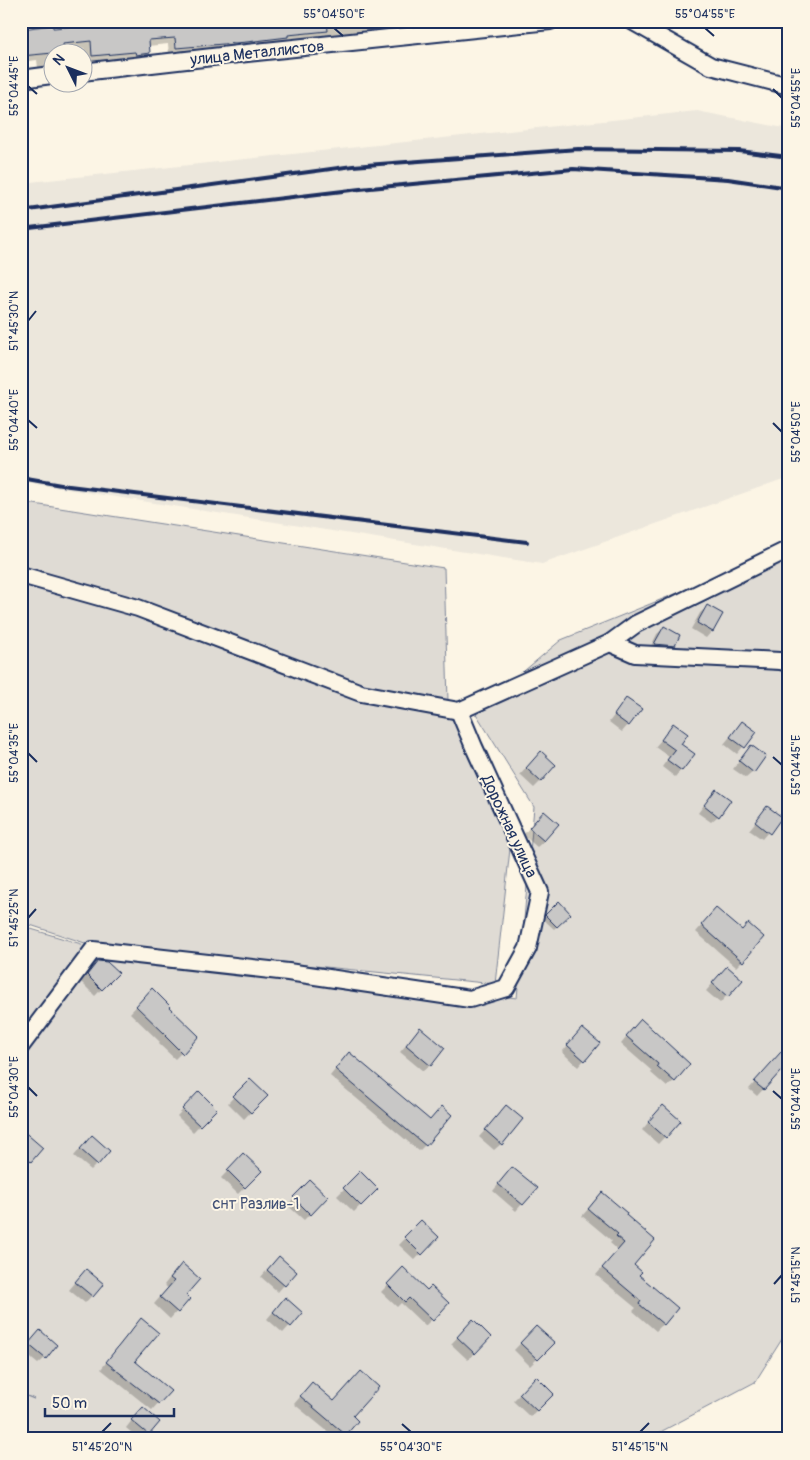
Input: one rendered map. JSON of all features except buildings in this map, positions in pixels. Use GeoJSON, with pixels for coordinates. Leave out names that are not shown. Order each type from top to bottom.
{"type":"FeatureCollection","features":[{"type":"Feature","properties":{"kind":"street","name":"улица Металлистов"},"geometry":{"type":"LineString","coordinates":[[92,71],[461,26],[550,21]]}},
{"type":"Feature","properties":{"kind":"street"},"geometry":{"type":"LineString","coordinates":[[632,21],[711,66],[789,86]]}},
{"type":"Feature","properties":{"kind":"street"},"geometry":{"type":"LineString","coordinates":[[21,79],[42,76]]}},
{"type":"Feature","properties":{"kind":"street"},"geometry":{"type":"LineString","coordinates":[[21,575],[138,608],[360,693],[459,711],[610,643],[636,624],[789,549]]}},
{"type":"Feature","properties":{"kind":"street"},"geometry":{"type":"LineString","coordinates":[[610,643],[635,654],[789,663]]}},
{"type":"Feature","properties":{"kind":"street","name":"Дорожная улица"},"geometry":{"type":"LineString","coordinates":[[21,1046],[92,950],[288,972],[470,1000],[506,988],[528,948],[540,892],[459,711]]}},
{"type":"Feature","properties":{"kind":"shaded area"},"geometry":{"type":"Polygon","coordinates":[[[697,111],[789,129],[789,477],[542,564],[21,482],[21,183],[697,111]]]}},
{"type":"Feature","properties":{"kind":"green space"},"geometry":{"type":"Polygon","coordinates":[[[21,502],[444,568],[448,701],[510,849],[495,984],[85,943],[21,922],[21,502]]]}},
{"type":"Feature","properties":{"kind":"green space","name":"снт Разлив-1"},"geometry":{"type":"Polygon","coordinates":[[[789,548],[789,1328],[755,1382],[647,1439],[21,1439],[21,1394],[34,1399],[21,1393],[21,926],[88,946],[517,998],[534,807],[475,712],[561,640],[789,548]]]}},
{"type":"Feature","properties":{"kind":"railway"},"geometry":{"type":"LineString","coordinates":[[21,211],[353,166],[578,149],[739,151],[789,157]]}},
{"type":"Feature","properties":{"kind":"railway"},"geometry":{"type":"LineString","coordinates":[[21,229],[360,189],[573,169],[728,179],[789,188]]}},
{"type":"Feature","properties":{"kind":"railway"},"geometry":{"type":"LineString","coordinates":[[21,478],[61,485],[527,542]]}}]}
